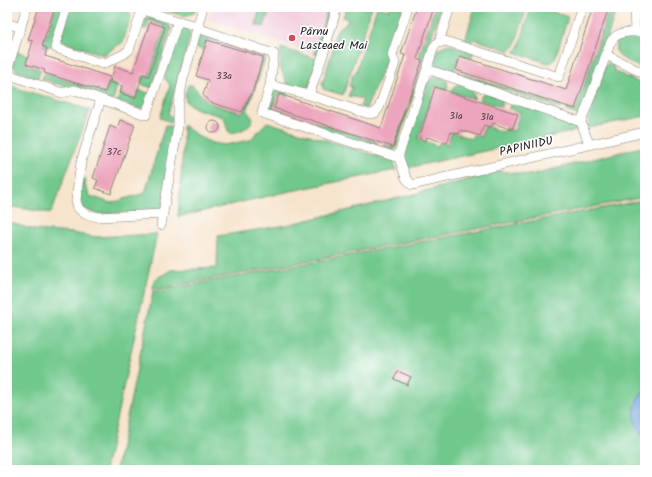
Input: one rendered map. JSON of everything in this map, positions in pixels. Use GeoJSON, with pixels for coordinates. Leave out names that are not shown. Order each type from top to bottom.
{"type":"FeatureCollection","features":[{"type":"Feature","properties":{"kind":"street"},"geometry":{"type":"LineString","coordinates":[[7,71],[27,7]]}},
{"type":"Feature","properties":{"kind":"street"},"geometry":{"type":"LineString","coordinates":[[67,7],[56,41],[56,48],[103,64],[129,50],[138,8],[198,26],[203,30],[274,54],[270,85],[262,113],[399,158],[433,49],[439,42],[450,7]]}},
{"type":"Feature","properties":{"kind":"street"},"geometry":{"type":"LineString","coordinates":[[161,225],[178,126],[178,106],[183,79],[203,7]]}},
{"type":"Feature","properties":{"kind":"street"},"geometry":{"type":"LineString","coordinates":[[309,95],[324,52],[337,7]]}},
{"type":"Feature","properties":{"kind":"street"},"geometry":{"type":"LineString","coordinates":[[270,85],[309,95],[368,114],[375,113],[379,108],[395,63],[392,55],[408,7]]}},
{"type":"Feature","properties":{"kind":"street"},"geometry":{"type":"LineString","coordinates":[[439,42],[445,41],[458,44],[560,77],[582,7]]}},
{"type":"Feature","properties":{"kind":"street"},"geometry":{"type":"LineString","coordinates":[[634,7],[635,32]]}},
{"type":"Feature","properties":{"kind":"street"},"geometry":{"type":"LineString","coordinates":[[7,74],[62,93],[75,90],[146,115],[178,21]]}},
{"type":"Feature","properties":{"kind":"street"},"geometry":{"type":"LineString","coordinates":[[7,23],[21,28]]}},
{"type":"Feature","properties":{"kind":"street"},"geometry":{"type":"LineString","coordinates":[[589,144],[581,122],[612,40],[619,34],[645,32]]}},
{"type":"Feature","properties":{"kind":"street"},"geometry":{"type":"LineString","coordinates":[[606,56],[645,74]]}},
{"type":"Feature","properties":{"kind":"street"},"geometry":{"type":"LineString","coordinates":[[427,69],[581,122]]}},
{"type":"Feature","properties":{"kind":"street"},"geometry":{"type":"LineString","coordinates":[[101,99],[81,162],[76,200],[78,208],[85,214],[98,217],[163,214]]}},
{"type":"Feature","properties":{"kind":"street","name":"PAPINIIDU"},"geometry":{"type":"LineString","coordinates":[[399,158],[406,178],[412,185],[645,132]]}},
{"type":"Feature","properties":{"kind":"shaded area","name":"Pärnu Lasteaed Mai"},"geometry":{"type":"Polygon","coordinates":[[[212,7],[327,7],[313,53],[208,19],[212,7]]]}},
{"type":"Feature","properties":{"kind":"green space"},"geometry":{"type":"Polygon","coordinates":[[[56,7],[64,7],[52,45],[48,47],[43,46],[56,7]]]}},
{"type":"Feature","properties":{"kind":"green space"},"geometry":{"type":"Polygon","coordinates":[[[70,7],[121,7],[128,9],[131,17],[123,42],[103,55],[64,42],[61,40],[70,7]]]}},
{"type":"Feature","properties":{"kind":"green space"},"geometry":{"type":"Polygon","coordinates":[[[151,7],[196,7],[194,13],[184,16],[151,7]]]}},
{"type":"Feature","properties":{"kind":"green space"},"geometry":{"type":"Polygon","coordinates":[[[260,7],[270,9],[264,27],[256,25],[260,7]]]}},
{"type":"Feature","properties":{"kind":"green space"},"geometry":{"type":"Polygon","coordinates":[[[328,7],[334,7],[319,55],[314,54],[328,7]]]}},
{"type":"Feature","properties":{"kind":"green space"},"geometry":{"type":"Polygon","coordinates":[[[347,7],[372,7],[343,95],[323,89],[322,84],[334,46],[332,45],[337,30],[349,21],[343,17],[347,7]]]}},
{"type":"Feature","properties":{"kind":"green space"},"geometry":{"type":"Polygon","coordinates":[[[377,7],[389,10],[390,7],[404,7],[388,61],[385,63],[366,109],[360,107],[363,99],[348,96],[352,87],[349,86],[353,74],[355,74],[377,7]]]}},
{"type":"Feature","properties":{"kind":"green space"},"geometry":{"type":"Polygon","coordinates":[[[435,7],[441,7],[424,60],[419,58],[435,7]]]}},
{"type":"Feature","properties":{"kind":"green space"},"geometry":{"type":"Polygon","coordinates":[[[475,7],[527,7],[515,46],[510,51],[474,39],[468,45],[464,44],[475,7]]]}},
{"type":"Feature","properties":{"kind":"green space"},"geometry":{"type":"Polygon","coordinates":[[[531,7],[539,7],[568,17],[555,59],[552,62],[548,63],[514,52],[519,47],[531,7]]]}},
{"type":"Feature","properties":{"kind":"green space"},"geometry":{"type":"Polygon","coordinates":[[[610,7],[617,7],[583,113],[578,115],[566,111],[567,108],[576,110],[610,7]]]}},
{"type":"Feature","properties":{"kind":"green space"},"geometry":{"type":"Polygon","coordinates":[[[149,17],[168,23],[171,29],[152,88],[141,84],[143,76],[149,77],[165,26],[149,20],[146,29],[141,28],[144,19],[149,17]]]}},
{"type":"Feature","properties":{"kind":"green space"},"geometry":{"type":"Polygon","coordinates":[[[184,27],[189,30],[190,36],[168,114],[174,118],[174,123],[160,118],[170,85],[164,77],[178,31],[184,27]]]}},
{"type":"Feature","properties":{"kind":"green space"},"geometry":{"type":"Polygon","coordinates":[[[203,34],[263,54],[262,56],[207,39],[203,50],[196,47],[199,36],[203,34]]]}},
{"type":"Feature","properties":{"kind":"green space"},"geometry":{"type":"Polygon","coordinates":[[[626,36],[641,38],[641,61],[645,61],[645,68],[641,68],[625,60],[617,53],[616,43],[620,37],[626,36]]]}},
{"type":"Feature","properties":{"kind":"green space"},"geometry":{"type":"Polygon","coordinates":[[[447,44],[473,52],[472,58],[460,54],[454,71],[561,106],[561,109],[440,68],[434,60],[437,50],[447,44]]]}},
{"type":"Feature","properties":{"kind":"green space"},"geometry":{"type":"Polygon","coordinates":[[[281,48],[317,59],[308,90],[288,85],[280,68],[281,48]]]}},
{"type":"Feature","properties":{"kind":"green space"},"geometry":{"type":"Polygon","coordinates":[[[16,51],[27,55],[24,64],[41,70],[38,78],[17,71],[14,68],[13,64],[16,51]]]}},
{"type":"Feature","properties":{"kind":"green space"},"geometry":{"type":"Polygon","coordinates":[[[264,54],[266,56],[247,111],[253,119],[244,129],[231,133],[228,131],[224,117],[197,109],[186,102],[185,95],[188,85],[192,85],[209,103],[242,113],[252,94],[264,54]]]}},
{"type":"Feature","properties":{"kind":"green space"},"geometry":{"type":"Polygon","coordinates":[[[423,61],[396,148],[393,152],[384,149],[384,145],[394,148],[423,61]]]}},
{"type":"Feature","properties":{"kind":"green space"},"geometry":{"type":"Polygon","coordinates":[[[613,61],[614,71],[645,84],[645,116],[588,128],[589,118],[605,66],[613,61]]]}},
{"type":"Feature","properties":{"kind":"green space"},"geometry":{"type":"Polygon","coordinates":[[[44,73],[105,94],[109,83],[117,86],[113,101],[42,79],[44,73]]]}},
{"type":"Feature","properties":{"kind":"green space"},"geometry":{"type":"Polygon","coordinates":[[[435,77],[443,78],[447,81],[448,88],[446,90],[435,86],[418,139],[438,146],[440,142],[448,144],[452,132],[471,139],[473,135],[481,137],[485,126],[503,132],[505,128],[514,131],[520,113],[508,108],[513,102],[578,124],[580,130],[407,168],[403,155],[428,80],[435,77]]]}},
{"type":"Feature","properties":{"kind":"green space"},"geometry":{"type":"Polygon","coordinates":[[[459,84],[468,87],[472,91],[474,99],[451,92],[456,85],[459,84]]]}},
{"type":"Feature","properties":{"kind":"green space"},"geometry":{"type":"Polygon","coordinates":[[[7,85],[90,110],[51,213],[7,206],[7,85]]]}},
{"type":"Feature","properties":{"kind":"green space"},"geometry":{"type":"Polygon","coordinates":[[[139,90],[151,94],[147,104],[141,109],[117,102],[120,94],[136,99],[139,90]]]}},
{"type":"Feature","properties":{"kind":"green space"},"geometry":{"type":"Polygon","coordinates":[[[276,90],[288,93],[287,97],[278,94],[273,108],[378,143],[376,148],[267,110],[272,94],[276,90]]]}},
{"type":"Feature","properties":{"kind":"green space"},"geometry":{"type":"Polygon","coordinates":[[[487,93],[500,98],[502,101],[502,107],[479,100],[481,96],[487,93]]]}},
{"type":"Feature","properties":{"kind":"green space"},"geometry":{"type":"Polygon","coordinates":[[[267,122],[394,161],[396,170],[281,193],[178,217],[183,149],[183,125],[199,137],[212,143],[225,145],[250,140],[267,122]]]}},
{"type":"Feature","properties":{"kind":"green space"},"geometry":{"type":"Polygon","coordinates":[[[165,125],[173,127],[162,211],[98,214],[83,209],[78,200],[82,178],[86,179],[85,186],[90,196],[111,203],[145,193],[165,125]]]}},
{"type":"Feature","properties":{"kind":"green space"},"geometry":{"type":"Polygon","coordinates":[[[645,146],[645,197],[153,290],[154,280],[171,270],[217,268],[218,236],[287,225],[407,196],[500,171],[530,175],[645,146]]]}},
{"type":"Feature","properties":{"kind":"green space"},"geometry":{"type":"Polygon","coordinates":[[[645,200],[645,470],[116,470],[153,292],[645,200]]]}},
{"type":"Feature","properties":{"kind":"green space"},"geometry":{"type":"Polygon","coordinates":[[[7,222],[35,230],[96,237],[157,234],[105,470],[7,470],[7,222]]]}},
{"type":"Feature","properties":{"kind":"water"},"geometry":{"type":"Polygon","coordinates":[[[645,390],[645,437],[637,427],[634,413],[637,400],[645,390]]]}},
{"type":"Feature","properties":{"kind":"building"},"geometry":{"type":"Polygon","coordinates":[[[39,7],[55,7],[42,46],[47,48],[45,56],[110,77],[105,92],[44,73],[45,70],[26,64],[33,41],[28,40],[39,7]]]}},
{"type":"Feature","properties":{"kind":"building"},"geometry":{"type":"Polygon","coordinates":[[[417,7],[434,7],[417,59],[422,61],[393,147],[274,108],[279,94],[381,128],[405,55],[401,54],[417,7]]]}},
{"type":"Feature","properties":{"kind":"building"},"geometry":{"type":"Polygon","coordinates":[[[593,7],[609,7],[575,109],[456,70],[460,56],[566,90],[593,7]]]}},
{"type":"Feature","properties":{"kind":"building"},"geometry":{"type":"Polygon","coordinates":[[[150,22],[165,27],[149,76],[143,74],[135,98],[120,93],[122,86],[110,82],[115,66],[133,72],[150,22]]]}},
{"type":"Feature","properties":{"kind":"building"},"geometry":{"type":"Polygon","coordinates":[[[207,40],[263,57],[253,91],[242,112],[209,102],[203,95],[208,80],[196,76],[207,40]]]}},
{"type":"Feature","properties":{"kind":"building"},"geometry":{"type":"Polygon","coordinates":[[[435,87],[518,114],[512,130],[493,123],[491,127],[484,125],[480,136],[460,130],[459,134],[451,132],[447,143],[427,137],[426,141],[419,139],[435,87]]]}},
{"type":"Feature","properties":{"kind":"building"},"geometry":{"type":"Polygon","coordinates":[[[120,120],[135,125],[111,194],[95,188],[98,180],[93,178],[110,126],[117,129],[120,120]]]}},
{"type":"Feature","properties":{"kind":"building"},"geometry":{"type":"Polygon","coordinates":[[[212,121],[216,121],[220,127],[216,133],[212,133],[208,129],[208,125],[212,121]]]}},
{"type":"Feature","properties":{"kind":"building"},"geometry":{"type":"Polygon","coordinates":[[[398,371],[411,377],[407,385],[394,379],[398,371]]]}},
{"type":"Feature","properties":{"kind":"place","name":"Pärnu Lasteaed Mai"},"geometry":{"type":"Point","coordinates":[292,38]}}]}
